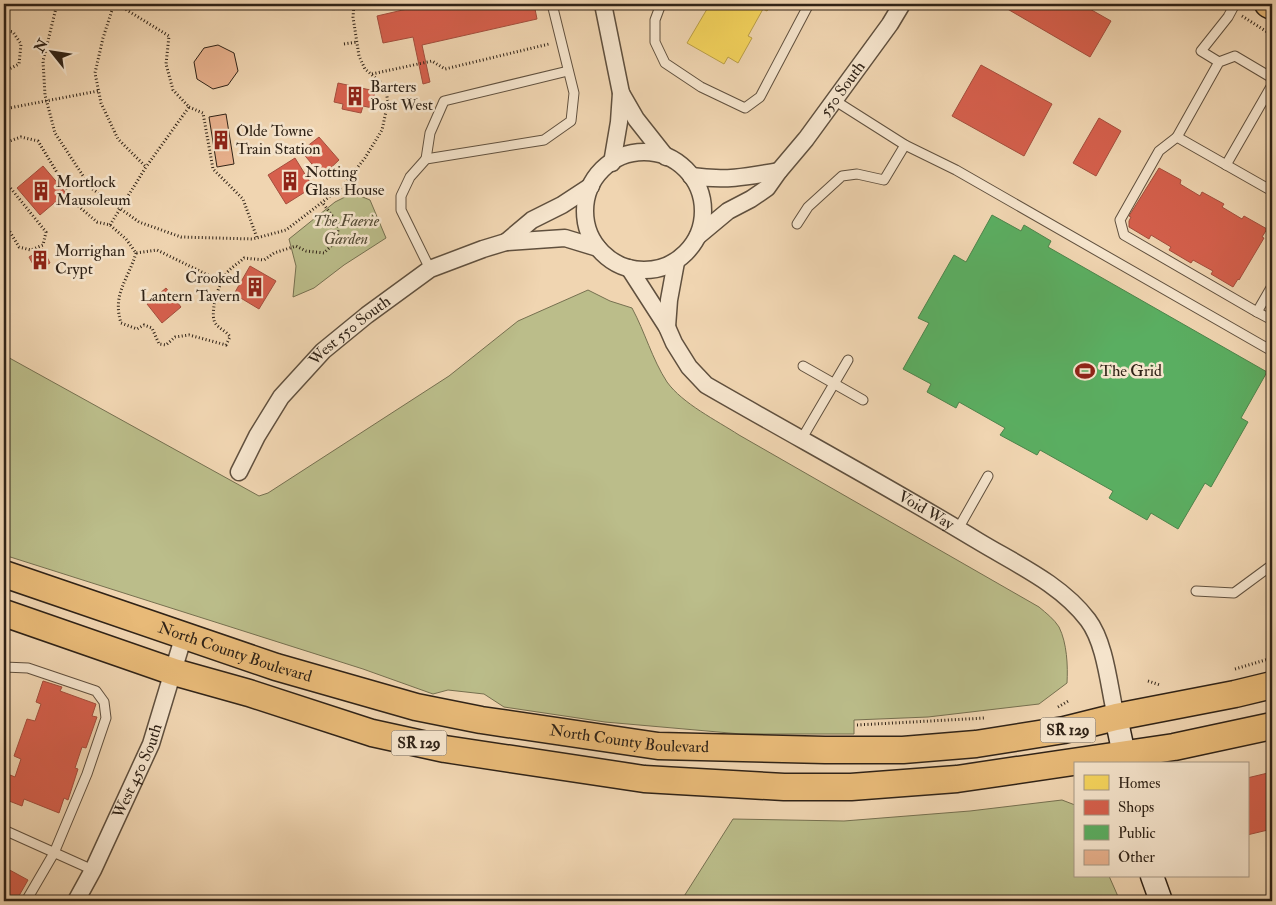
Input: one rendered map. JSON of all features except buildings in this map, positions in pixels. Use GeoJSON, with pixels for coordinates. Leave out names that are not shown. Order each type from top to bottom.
{"type":"FeatureCollection","features":[{"type":"Feature","properties":{"kind":"main road"},"geometry":{"type":"LineString","coordinates":[[1259,12],[1272,6]]}},
{"type":"Feature","properties":{"kind":"main road","name":"North County Boulevard"},"geometry":{"type":"LineString","coordinates":[[4,574],[276,667],[416,707],[481,720],[658,746],[902,750],[976,744],[1064,730],[1122,744],[1174,747],[1272,726]]}},
{"type":"Feature","properties":{"kind":"main road","name":"North County Boulevard"},"geometry":{"type":"LineString","coordinates":[[4,613],[174,672],[249,693],[372,733],[445,749],[644,779],[784,787],[851,787],[956,779],[1122,744],[1235,694],[1272,685]]}},
{"type":"Feature","properties":{"kind":"street"},"geometry":{"type":"LineString","coordinates":[[603,4],[620,93],[619,122],[612,163]]}},
{"type":"Feature","properties":{"kind":"street","name":"550 South"},"geometry":{"type":"LineString","coordinates":[[698,236],[728,211],[767,188],[890,24],[902,4]]}},
{"type":"Feature","properties":{"kind":"street"},"geometry":{"type":"LineString","coordinates":[[620,93],[636,119],[666,157]]}},
{"type":"Feature","properties":{"kind":"street"},"geometry":{"type":"LineString","coordinates":[[638,152],[656,153],[666,157],[673,159],[687,170],[698,185],[703,202],[703,220],[698,236],[676,262],[660,268],[641,270],[623,267],[607,257],[598,248],[587,226],[586,206],[591,186],[602,170],[619,158],[638,152]]}},
{"type":"Feature","properties":{"kind":"street"},"geometry":{"type":"LineString","coordinates":[[691,176],[731,179],[779,171]]}},
{"type":"Feature","properties":{"kind":"street"},"geometry":{"type":"LineString","coordinates":[[506,242],[532,220],[562,205],[591,186]]}},
{"type":"Feature","properties":{"kind":"street"},"geometry":{"type":"LineString","coordinates":[[506,242],[565,238],[598,248]]}},
{"type":"Feature","properties":{"kind":"street","name":"West 550 South"},"geometry":{"type":"LineString","coordinates":[[239,472],[257,436],[281,397],[323,351],[367,315],[430,269],[506,242]]}},
{"type":"Feature","properties":{"kind":"street"},"geometry":{"type":"LineString","coordinates":[[667,327],[669,300],[676,262]]}},
{"type":"Feature","properties":{"kind":"street","name":"Void Way"},"geometry":{"type":"LineString","coordinates":[[629,268],[667,327],[674,344],[689,368],[706,385],[958,529],[1059,590],[1088,621],[1098,638],[1104,656],[1122,744]]}},
{"type":"Feature","properties":{"kind":"street","name":"West 450 South"},"geometry":{"type":"LineString","coordinates":[[76,901],[93,870],[151,744],[184,636]]}},
{"type":"Feature","properties":{"kind":"street"},"geometry":{"type":"LineString","coordinates":[[1153,878],[1161,901]]}},
{"type":"Feature","properties":{"kind":"lane"},"geometry":{"type":"LineString","coordinates":[[426,159],[544,140],[571,121],[574,94],[552,4]]}},
{"type":"Feature","properties":{"kind":"lane"},"geometry":{"type":"LineString","coordinates":[[662,4],[656,20],[655,42],[665,63],[701,87],[745,108],[760,97],[809,4]]}},
{"type":"Feature","properties":{"kind":"lane"},"geometry":{"type":"LineString","coordinates":[[1219,62],[1201,51],[1228,17],[1235,4]]}},
{"type":"Feature","properties":{"kind":"lane"},"geometry":{"type":"LineString","coordinates":[[1272,78],[1235,56],[1219,62],[1177,137],[1159,151],[1120,220],[1124,235],[1272,320]]}},
{"type":"Feature","properties":{"kind":"lane"},"geometry":{"type":"LineString","coordinates":[[430,269],[402,210],[401,196],[410,177],[426,159],[430,133],[444,102],[568,71]]}},
{"type":"Feature","properties":{"kind":"lane"},"geometry":{"type":"LineString","coordinates":[[1226,165],[1272,85]]}},
{"type":"Feature","properties":{"kind":"lane"},"geometry":{"type":"LineString","coordinates":[[834,100],[904,145],[956,170],[1272,351]]}},
{"type":"Feature","properties":{"kind":"lane"},"geometry":{"type":"LineString","coordinates":[[1177,137],[1272,191]]}},
{"type":"Feature","properties":{"kind":"lane"},"geometry":{"type":"LineString","coordinates":[[797,224],[808,207],[842,176],[857,174],[884,180],[904,145]]}},
{"type":"Feature","properties":{"kind":"lane"},"geometry":{"type":"LineString","coordinates":[[1257,312],[1272,286]]}},
{"type":"Feature","properties":{"kind":"lane"},"geometry":{"type":"LineString","coordinates":[[801,440],[848,360]]}},
{"type":"Feature","properties":{"kind":"lane"},"geometry":{"type":"LineString","coordinates":[[803,366],[863,400]]}},
{"type":"Feature","properties":{"kind":"lane"},"geometry":{"type":"LineString","coordinates":[[958,529],[988,476]]}},
{"type":"Feature","properties":{"kind":"lane"},"geometry":{"type":"LineString","coordinates":[[1196,591],[1234,593],[1272,565]]}},
{"type":"Feature","properties":{"kind":"lane"},"geometry":{"type":"LineString","coordinates":[[5,671],[28,668],[96,691],[104,702],[106,718],[87,774],[54,853],[26,901]]}},
{"type":"Feature","properties":{"kind":"lane"},"geometry":{"type":"LineString","coordinates":[[4,830],[93,870]]}},
{"type":"Feature","properties":{"kind":"path"},"geometry":{"type":"LineString","coordinates":[[57,4],[43,61],[47,100],[55,133],[91,188],[139,222],[181,237],[252,239],[286,230],[342,187],[366,158],[382,130],[388,102],[385,86],[365,69],[359,56],[352,17],[354,4]]}},
{"type":"Feature","properties":{"kind":"path"},"geometry":{"type":"LineString","coordinates":[[146,167],[118,138],[101,103],[98,91],[95,73],[103,38],[116,4],[169,36],[166,64],[173,90],[189,107],[202,113],[213,169],[243,199],[257,238]]}},
{"type":"Feature","properties":{"kind":"path"},"geometry":{"type":"LineString","coordinates":[[1259,12],[1272,36]]}},
{"type":"Feature","properties":{"kind":"path"},"geometry":{"type":"LineString","coordinates":[[4,30],[13,32],[21,44],[19,64],[7,70],[4,69]]}},
{"type":"Feature","properties":{"kind":"path"},"geometry":{"type":"LineString","coordinates":[[371,74],[432,61],[445,69],[561,41]]}},
{"type":"Feature","properties":{"kind":"path"},"geometry":{"type":"LineString","coordinates":[[344,44],[357,42]]}},
{"type":"Feature","properties":{"kind":"path"},"geometry":{"type":"LineString","coordinates":[[4,109],[98,91]]}},
{"type":"Feature","properties":{"kind":"path"},"geometry":{"type":"LineString","coordinates":[[110,225],[146,167],[189,107]]}},
{"type":"Feature","properties":{"kind":"path"},"geometry":{"type":"LineString","coordinates":[[4,143],[21,137],[38,142],[76,204],[97,222],[110,225],[126,239],[136,253]]}},
{"type":"Feature","properties":{"kind":"path"},"geometry":{"type":"LineString","coordinates":[[4,180],[46,232],[43,245],[31,250],[19,247],[4,222]]}},
{"type":"Feature","properties":{"kind":"path"},"geometry":{"type":"LineString","coordinates":[[136,253],[121,288],[116,309],[121,323],[137,329],[144,325],[152,328],[159,344],[166,345],[175,337],[189,335],[226,345],[230,337],[226,331],[218,326],[214,319],[217,293],[226,274],[244,258],[264,260],[274,252],[296,246],[306,251],[324,253],[336,241],[339,225],[322,202]]}},
{"type":"Feature","properties":{"kind":"path"},"geometry":{"type":"LineString","coordinates":[[136,253],[156,250],[222,282]]}},
{"type":"Feature","properties":{"kind":"path"},"geometry":{"type":"LineString","coordinates":[[1234,669],[1272,658]]}},
{"type":"Feature","properties":{"kind":"path"},"geometry":{"type":"LineString","coordinates":[[1148,681],[1159,686],[1169,684]]}},
{"type":"Feature","properties":{"kind":"path"},"geometry":{"type":"LineString","coordinates":[[1050,708],[1058,707],[1070,700]]}},
{"type":"Feature","properties":{"kind":"path"},"geometry":{"type":"LineString","coordinates":[[857,725],[988,718]]}},
{"type":"Feature","properties":{"kind":"green space","name":"The Faerie Garden"},"geometry":{"type":"Polygon","coordinates":[[[353,193],[370,200],[386,238],[344,265],[314,288],[293,297],[296,266],[289,239],[335,202],[353,193]]]}},
{"type":"Feature","properties":{"kind":"green space"},"geometry":{"type":"Polygon","coordinates":[[[588,290],[610,301],[632,308],[667,382],[691,404],[739,435],[1039,607],[1050,616],[1059,627],[1064,640],[1067,683],[1039,704],[928,717],[854,720],[854,734],[741,734],[605,722],[504,707],[484,694],[448,690],[433,694],[363,669],[4,555],[4,355],[259,496],[268,493],[449,376],[518,321],[588,290]]]}},
{"type":"Feature","properties":{"kind":"green space"},"geometry":{"type":"Polygon","coordinates":[[[1062,800],[1074,805],[1074,878],[1110,878],[1120,901],[681,901],[733,819],[844,821],[970,811],[1062,800]]]}},
{"type":"Feature","properties":{"kind":"place","name":"Barters Post West"},"geometry":{"type":"Point","coordinates":[355,96]}},
{"type":"Feature","properties":{"kind":"place","name":"Olde Towne Train Station"},"geometry":{"type":"Point","coordinates":[221,140]}},
{"type":"Feature","properties":{"kind":"place","name":"Notting Glass House"},"geometry":{"type":"Point","coordinates":[290,181]}},
{"type":"Feature","properties":{"kind":"place","name":"Mortlock Mausoleum"},"geometry":{"type":"Point","coordinates":[41,191]}},
{"type":"Feature","properties":{"kind":"place","name":"Morrighan Crypt"},"geometry":{"type":"Point","coordinates":[40,260]}},
{"type":"Feature","properties":{"kind":"place","name":"Crooked Lantern Tavern"},"geometry":{"type":"Point","coordinates":[255,287]}},
{"type":"Feature","properties":{"kind":"place","name":"The Grid"},"geometry":{"type":"Point","coordinates":[1085,371]}}]}
